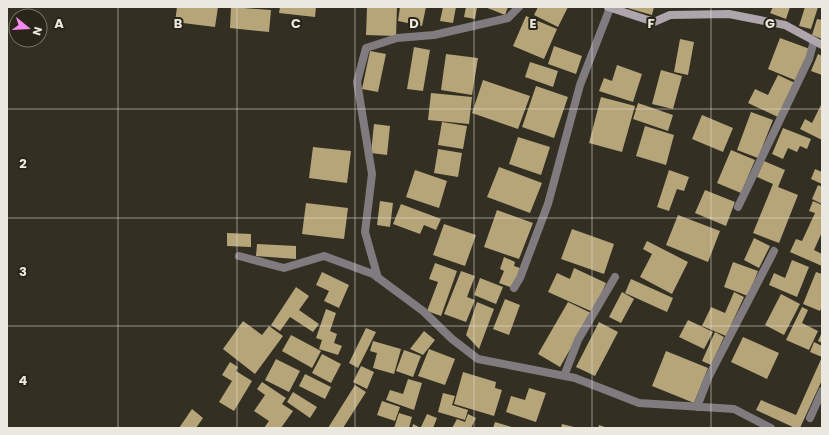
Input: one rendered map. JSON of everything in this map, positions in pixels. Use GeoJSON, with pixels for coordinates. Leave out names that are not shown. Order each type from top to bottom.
{"type":"FeatureCollection","features":[{"type":"Feature","properties":{"kind":"street"},"geometry":{"type":"LineString","coordinates":[[378,278],[365,232],[372,174],[357,82],[366,48],[397,38],[440,34],[508,18],[519,7]]}},
{"type":"Feature","properties":{"kind":"street"},"geometry":{"type":"LineString","coordinates":[[514,288],[520,278],[548,204],[580,85],[609,8],[654,22],[670,15],[729,14],[784,25],[822,45]]}},
{"type":"Feature","properties":{"kind":"street"},"geometry":{"type":"LineString","coordinates":[[738,207],[809,59],[814,41]]}},
{"type":"Feature","properties":{"kind":"street"},"geometry":{"type":"LineString","coordinates":[[697,407],[708,378],[728,337],[774,251]]}},
{"type":"Feature","properties":{"kind":"street"},"geometry":{"type":"LineString","coordinates":[[239,256],[284,268],[324,256],[373,274],[423,311],[452,339],[478,359],[575,378],[639,403],[734,409],[771,428]]}},
{"type":"Feature","properties":{"kind":"street"},"geometry":{"type":"LineString","coordinates":[[564,376],[578,340],[615,277]]}},
{"type":"Feature","properties":{"kind":"street"},"geometry":{"type":"LineString","coordinates":[[810,418],[822,391]]}},
{"type":"Feature","properties":{"kind":"building"},"geometry":{"type":"Polygon","coordinates":[[[177,7],[218,7],[215,27],[175,22],[177,7]]]}},
{"type":"Feature","properties":{"kind":"building"},"geometry":{"type":"Polygon","coordinates":[[[231,7],[271,10],[269,32],[230,28],[231,7]]]}},
{"type":"Feature","properties":{"kind":"building"},"geometry":{"type":"Polygon","coordinates":[[[280,7],[316,7],[315,17],[279,13],[280,7]]]}},
{"type":"Feature","properties":{"kind":"building"},"geometry":{"type":"Polygon","coordinates":[[[367,7],[397,7],[396,36],[366,35],[367,7]]]}},
{"type":"Feature","properties":{"kind":"building"},"geometry":{"type":"Polygon","coordinates":[[[400,7],[426,7],[422,26],[398,21],[400,7]]]}},
{"type":"Feature","properties":{"kind":"building"},"geometry":{"type":"Polygon","coordinates":[[[443,7],[456,7],[453,23],[440,21],[443,7]]]}},
{"type":"Feature","properties":{"kind":"building"},"geometry":{"type":"Polygon","coordinates":[[[466,7],[477,7],[475,19],[464,17],[466,7]]]}},
{"type":"Feature","properties":{"kind":"building"},"geometry":{"type":"Polygon","coordinates":[[[485,7],[508,7],[505,15],[485,7]]]}},
{"type":"Feature","properties":{"kind":"building"},"geometry":{"type":"Polygon","coordinates":[[[538,7],[568,7],[558,27],[534,15],[538,7]]]}},
{"type":"Feature","properties":{"kind":"building"},"geometry":{"type":"Polygon","coordinates":[[[624,7],[654,7],[652,15],[624,7]]]}},
{"type":"Feature","properties":{"kind":"building"},"geometry":{"type":"Polygon","coordinates":[[[773,7],[790,7],[786,19],[770,13],[773,7]]]}},
{"type":"Feature","properties":{"kind":"building"},"geometry":{"type":"Polygon","coordinates":[[[805,7],[818,7],[811,29],[799,26],[805,7]]]}},
{"type":"Feature","properties":{"kind":"building"},"geometry":{"type":"Polygon","coordinates":[[[526,16],[557,29],[544,59],[513,46],[526,16]]]}},
{"type":"Feature","properties":{"kind":"building"},"geometry":{"type":"Polygon","coordinates":[[[817,19],[822,20],[822,39],[812,35],[817,19]]]}},
{"type":"Feature","properties":{"kind":"building"},"geometry":{"type":"Polygon","coordinates":[[[780,38],[810,49],[797,81],[768,69],[780,38]]]}},
{"type":"Feature","properties":{"kind":"building"},"geometry":{"type":"Polygon","coordinates":[[[680,39],[694,42],[688,75],[674,72],[680,39]]]}},
{"type":"Feature","properties":{"kind":"building"},"geometry":{"type":"Polygon","coordinates":[[[554,46],[582,56],[576,74],[548,64],[554,46]]]}},
{"type":"Feature","properties":{"kind":"building"},"geometry":{"type":"Polygon","coordinates":[[[414,47],[430,50],[423,91],[407,89],[414,47]]]}},
{"type":"Feature","properties":{"kind":"building"},"geometry":{"type":"Polygon","coordinates":[[[370,51],[386,54],[378,92],[362,89],[370,51]]]}},
{"type":"Feature","properties":{"kind":"building"},"geometry":{"type":"Polygon","coordinates":[[[446,54],[478,58],[472,95],[441,90],[446,54]]]}},
{"type":"Feature","properties":{"kind":"building"},"geometry":{"type":"Polygon","coordinates":[[[818,54],[822,56],[822,75],[811,71],[818,54]]]}},
{"type":"Feature","properties":{"kind":"building"},"geometry":{"type":"Polygon","coordinates":[[[530,62],[558,71],[553,87],[525,77],[530,62]]]}},
{"type":"Feature","properties":{"kind":"building"},"geometry":{"type":"Polygon","coordinates":[[[617,65],[642,74],[633,102],[599,91],[604,78],[612,81],[617,65]]]}},
{"type":"Feature","properties":{"kind":"building"},"geometry":{"type":"Polygon","coordinates":[[[661,70],[682,76],[673,109],[652,104],[661,70]]]}},
{"type":"Feature","properties":{"kind":"building"},"geometry":{"type":"Polygon","coordinates":[[[778,75],[795,83],[778,117],[748,103],[755,89],[768,95],[778,75]]]}},
{"type":"Feature","properties":{"kind":"building"},"geometry":{"type":"Polygon","coordinates":[[[483,80],[530,96],[518,129],[472,113],[483,80]]]}},
{"type":"Feature","properties":{"kind":"building"},"geometry":{"type":"Polygon","coordinates":[[[536,86],[568,97],[554,138],[522,127],[536,86]]]}},
{"type":"Feature","properties":{"kind":"building"},"geometry":{"type":"Polygon","coordinates":[[[431,93],[472,97],[469,124],[428,120],[431,93]]]}},
{"type":"Feature","properties":{"kind":"building"},"geometry":{"type":"Polygon","coordinates":[[[601,97],[635,106],[622,152],[589,143],[601,97]]]}},
{"type":"Feature","properties":{"kind":"building"},"geometry":{"type":"Polygon","coordinates":[[[638,103],[673,115],[668,131],[633,119],[638,103]]]}},
{"type":"Feature","properties":{"kind":"building"},"geometry":{"type":"Polygon","coordinates":[[[822,103],[822,140],[800,129],[805,119],[812,123],[822,103]]]}},
{"type":"Feature","properties":{"kind":"building"},"geometry":{"type":"Polygon","coordinates":[[[751,112],[773,120],[758,158],[737,150],[751,112]]]}},
{"type":"Feature","properties":{"kind":"building"},"geometry":{"type":"Polygon","coordinates":[[[702,115],[733,128],[723,152],[692,139],[702,115]]]}},
{"type":"Feature","properties":{"kind":"building"},"geometry":{"type":"Polygon","coordinates":[[[442,122],[467,126],[463,149],[438,145],[442,122]]]}},
{"type":"Feature","properties":{"kind":"building"},"geometry":{"type":"Polygon","coordinates":[[[374,124],[390,126],[387,155],[371,153],[374,124]]]}},
{"type":"Feature","properties":{"kind":"building"},"geometry":{"type":"Polygon","coordinates":[[[645,126],[674,135],[666,165],[636,156],[645,126]]]}},
{"type":"Feature","properties":{"kind":"building"},"geometry":{"type":"Polygon","coordinates":[[[783,128],[811,139],[807,149],[800,146],[797,152],[788,148],[783,159],[772,154],[783,128]]]}},
{"type":"Feature","properties":{"kind":"building"},"geometry":{"type":"Polygon","coordinates":[[[518,137],[550,147],[541,175],[509,164],[518,137]]]}},
{"type":"Feature","properties":{"kind":"building"},"geometry":{"type":"Polygon","coordinates":[[[313,147],[351,151],[347,183],[309,178],[313,147]]]}},
{"type":"Feature","properties":{"kind":"building"},"geometry":{"type":"Polygon","coordinates":[[[438,149],[462,153],[458,177],[434,173],[438,149]]]}},
{"type":"Feature","properties":{"kind":"building"},"geometry":{"type":"Polygon","coordinates":[[[731,150],[755,160],[741,193],[717,183],[731,150]]]}},
{"type":"Feature","properties":{"kind":"building"},"geometry":{"type":"Polygon","coordinates":[[[764,161],[785,170],[778,187],[798,195],[779,243],[753,233],[773,184],[757,177],[764,161]]]}},
{"type":"Feature","properties":{"kind":"building"},"geometry":{"type":"Polygon","coordinates":[[[499,167],[542,183],[530,213],[487,197],[499,167]]]}},
{"type":"Feature","properties":{"kind":"building"},"geometry":{"type":"Polygon","coordinates":[[[815,169],[822,172],[822,184],[811,179],[815,169]]]}},
{"type":"Feature","properties":{"kind":"building"},"geometry":{"type":"Polygon","coordinates":[[[415,170],[447,181],[439,208],[406,197],[415,170]]]}},
{"type":"Feature","properties":{"kind":"building"},"geometry":{"type":"Polygon","coordinates":[[[669,170],[689,177],[684,191],[677,189],[669,211],[657,207],[669,170]]]}},
{"type":"Feature","properties":{"kind":"building"},"geometry":{"type":"Polygon","coordinates":[[[818,185],[822,187],[822,204],[812,199],[818,185]]]}},
{"type":"Feature","properties":{"kind":"building"},"geometry":{"type":"Polygon","coordinates":[[[705,190],[735,202],[726,226],[695,213],[705,190]]]}},
{"type":"Feature","properties":{"kind":"building"},"geometry":{"type":"Polygon","coordinates":[[[380,201],[393,203],[390,227],[377,225],[380,201]]]}},
{"type":"Feature","properties":{"kind":"building"},"geometry":{"type":"Polygon","coordinates":[[[813,201],[822,205],[822,232],[814,250],[822,254],[822,266],[790,252],[796,239],[802,241],[815,213],[809,211],[813,201]]]}},
{"type":"Feature","properties":{"kind":"building"},"geometry":{"type":"Polygon","coordinates":[[[306,203],[348,208],[344,239],[302,234],[306,203]]]}},
{"type":"Feature","properties":{"kind":"building"},"geometry":{"type":"Polygon","coordinates":[[[401,204],[441,219],[436,230],[424,225],[420,234],[393,224],[401,204]]]}},
{"type":"Feature","properties":{"kind":"building"},"geometry":{"type":"Polygon","coordinates":[[[497,210],[533,223],[519,259],[484,247],[497,210]]]}},
{"type":"Feature","properties":{"kind":"building"},"geometry":{"type":"Polygon","coordinates":[[[678,215],[720,231],[708,262],[666,245],[678,215]]]}},
{"type":"Feature","properties":{"kind":"building"},"geometry":{"type":"Polygon","coordinates":[[[444,224],[476,235],[465,266],[433,255],[444,224]]]}},
{"type":"Feature","properties":{"kind":"building"},"geometry":{"type":"Polygon","coordinates":[[[572,229],[614,244],[604,274],[561,259],[572,229]]]}},
{"type":"Feature","properties":{"kind":"building"},"geometry":{"type":"Polygon","coordinates":[[[227,233],[251,234],[251,247],[227,246],[227,233]]]}},
{"type":"Feature","properties":{"kind":"building"},"geometry":{"type":"Polygon","coordinates":[[[754,238],[770,246],[759,268],[744,260],[754,238]]]}},
{"type":"Feature","properties":{"kind":"building"},"geometry":{"type":"Polygon","coordinates":[[[647,241],[688,262],[672,294],[640,277],[652,254],[643,249],[647,241]]]}},
{"type":"Feature","properties":{"kind":"building"},"geometry":{"type":"Polygon","coordinates":[[[257,244],[296,246],[296,259],[256,256],[257,244]]]}},
{"type":"Feature","properties":{"kind":"building"},"geometry":{"type":"Polygon","coordinates":[[[504,257],[515,262],[514,266],[520,268],[513,288],[499,283],[504,271],[500,269],[504,257]]]}},
{"type":"Feature","properties":{"kind":"building"},"geometry":{"type":"Polygon","coordinates":[[[792,260],[809,267],[797,297],[769,285],[774,273],[785,278],[792,260]]]}},
{"type":"Feature","properties":{"kind":"building"},"geometry":{"type":"Polygon","coordinates":[[[733,262],[758,271],[748,296],[724,287],[733,262]]]}},
{"type":"Feature","properties":{"kind":"building"},"geometry":{"type":"Polygon","coordinates":[[[435,263],[457,271],[441,316],[427,311],[438,282],[429,279],[435,263]]]}},
{"type":"Feature","properties":{"kind":"building"},"geometry":{"type":"Polygon","coordinates":[[[574,268],[606,283],[593,312],[548,292],[557,273],[570,279],[574,268]]]}},
{"type":"Feature","properties":{"kind":"building"},"geometry":{"type":"Polygon","coordinates":[[[461,271],[475,276],[467,297],[475,300],[466,322],[444,314],[461,271]]]}},
{"type":"Feature","properties":{"kind":"building"},"geometry":{"type":"Polygon","coordinates":[[[322,272],[349,285],[339,308],[324,301],[329,291],[316,285],[322,272]]]}},
{"type":"Feature","properties":{"kind":"building"},"geometry":{"type":"Polygon","coordinates":[[[816,272],[822,274],[822,306],[820,311],[803,304],[816,272]]]}},
{"type":"Feature","properties":{"kind":"building"},"geometry":{"type":"Polygon","coordinates":[[[480,278],[503,287],[496,304],[474,295],[480,278]]]}},
{"type":"Feature","properties":{"kind":"building"},"geometry":{"type":"Polygon","coordinates":[[[631,279],[673,298],[667,312],[625,293],[631,279]]]}},
{"type":"Feature","properties":{"kind":"building"},"geometry":{"type":"Polygon","coordinates":[[[296,287],[309,296],[299,310],[319,324],[313,332],[290,317],[280,331],[271,325],[296,287]]]}},
{"type":"Feature","properties":{"kind":"building"},"geometry":{"type":"Polygon","coordinates":[[[622,292],[634,299],[621,323],[609,317],[622,292]]]}},
{"type":"Feature","properties":{"kind":"building"},"geometry":{"type":"Polygon","coordinates":[[[734,292],[744,297],[726,336],[702,326],[711,307],[725,313],[734,292]]]}},
{"type":"Feature","properties":{"kind":"building"},"geometry":{"type":"Polygon","coordinates":[[[781,294],[800,304],[784,335],[765,325],[781,294]]]}},
{"type":"Feature","properties":{"kind":"building"},"geometry":{"type":"Polygon","coordinates":[[[505,299],[520,305],[509,335],[493,329],[505,299]]]}},
{"type":"Feature","properties":{"kind":"building"},"geometry":{"type":"Polygon","coordinates":[[[477,302],[494,309],[479,349],[466,335],[477,302]]]}},
{"type":"Feature","properties":{"kind":"building"},"geometry":{"type":"Polygon","coordinates":[[[568,302],[591,313],[560,367],[538,354],[568,302]]]}},
{"type":"Feature","properties":{"kind":"building"},"geometry":{"type":"Polygon","coordinates":[[[802,307],[808,310],[802,323],[818,331],[809,350],[786,340],[802,307]]]}},
{"type":"Feature","properties":{"kind":"building"},"geometry":{"type":"Polygon","coordinates":[[[326,309],[336,313],[330,331],[337,334],[334,343],[342,346],[338,355],[319,349],[322,340],[316,338],[326,309]]]}},
{"type":"Feature","properties":{"kind":"building"},"geometry":{"type":"Polygon","coordinates":[[[688,320],[713,332],[704,349],[679,337],[688,320]]]}},
{"type":"Feature","properties":{"kind":"building"},"geometry":{"type":"Polygon","coordinates":[[[243,321],[262,335],[269,326],[283,336],[255,374],[223,349],[243,321]]]}},
{"type":"Feature","properties":{"kind":"building"},"geometry":{"type":"Polygon","coordinates":[[[599,322],[618,332],[595,376],[576,367],[599,322]]]}},
{"type":"Feature","properties":{"kind":"building"},"geometry":{"type":"Polygon","coordinates":[[[366,328],[376,332],[358,368],[349,363],[366,328]]]}},
{"type":"Feature","properties":{"kind":"building"},"geometry":{"type":"Polygon","coordinates":[[[424,331],[435,340],[423,355],[410,349],[424,331]]]}},
{"type":"Feature","properties":{"kind":"building"},"geometry":{"type":"Polygon","coordinates":[[[715,332],[724,337],[711,365],[702,361],[715,332]]]}},
{"type":"Feature","properties":{"kind":"building"},"geometry":{"type":"Polygon","coordinates":[[[822,332],[822,343],[818,341],[822,332]]]}},
{"type":"Feature","properties":{"kind":"building"},"geometry":{"type":"Polygon","coordinates":[[[291,335],[321,351],[312,368],[282,351],[291,335]]]}},
{"type":"Feature","properties":{"kind":"building"},"geometry":{"type":"Polygon","coordinates":[[[743,337],[779,353],[767,379],[731,362],[743,337]]]}},
{"type":"Feature","properties":{"kind":"building"},"geometry":{"type":"Polygon","coordinates":[[[373,341],[401,349],[394,374],[373,368],[377,353],[370,351],[373,341]]]}},
{"type":"Feature","properties":{"kind":"building"},"geometry":{"type":"Polygon","coordinates":[[[814,342],[822,346],[822,357],[810,352],[814,342]]]}},
{"type":"Feature","properties":{"kind":"building"},"geometry":{"type":"Polygon","coordinates":[[[429,349],[455,359],[445,385],[418,376],[429,349]]]}},
{"type":"Feature","properties":{"kind":"building"},"geometry":{"type":"Polygon","coordinates":[[[404,350],[421,356],[413,377],[396,371],[404,350]]]}},
{"type":"Feature","properties":{"kind":"building"},"geometry":{"type":"Polygon","coordinates":[[[666,351],[708,368],[694,403],[652,386],[666,351]]]}},
{"type":"Feature","properties":{"kind":"building"},"geometry":{"type":"Polygon","coordinates":[[[322,354],[341,364],[331,383],[312,373],[322,354]]]}},
{"type":"Feature","properties":{"kind":"building"},"geometry":{"type":"Polygon","coordinates":[[[822,357],[822,380],[800,428],[795,428],[756,410],[761,400],[796,415],[822,357]]]}},
{"type":"Feature","properties":{"kind":"building"},"geometry":{"type":"Polygon","coordinates":[[[276,359],[300,371],[289,392],[265,380],[276,359]]]}},
{"type":"Feature","properties":{"kind":"building"},"geometry":{"type":"Polygon","coordinates":[[[230,362],[238,367],[236,371],[252,381],[234,411],[219,402],[232,381],[222,375],[230,362]]]}},
{"type":"Feature","properties":{"kind":"building"},"geometry":{"type":"Polygon","coordinates":[[[361,366],[374,372],[367,389],[353,382],[361,366]]]}},
{"type":"Feature","properties":{"kind":"building"},"geometry":{"type":"Polygon","coordinates":[[[463,372],[496,382],[495,388],[502,390],[494,416],[454,404],[463,372]]]}},
{"type":"Feature","properties":{"kind":"building"},"geometry":{"type":"Polygon","coordinates":[[[305,374],[331,387],[325,399],[299,386],[305,374]]]}},
{"type":"Feature","properties":{"kind":"building"},"geometry":{"type":"Polygon","coordinates":[[[408,379],[422,383],[414,410],[386,400],[390,390],[403,394],[408,379]]]}},
{"type":"Feature","properties":{"kind":"building"},"geometry":{"type":"Polygon","coordinates":[[[262,382],[286,398],[282,404],[293,411],[281,428],[264,428],[269,421],[254,411],[265,395],[257,389],[262,382]]]}},
{"type":"Feature","properties":{"kind":"building"},"geometry":{"type":"Polygon","coordinates":[[[355,385],[366,392],[343,428],[328,428],[355,385]]]}},
{"type":"Feature","properties":{"kind":"building"},"geometry":{"type":"Polygon","coordinates":[[[529,388],[546,393],[536,422],[506,412],[511,396],[525,400],[529,388]]]}},
{"type":"Feature","properties":{"kind":"building"},"geometry":{"type":"Polygon","coordinates":[[[293,392],[317,407],[310,418],[287,402],[293,392]]]}},
{"type":"Feature","properties":{"kind":"building"},"geometry":{"type":"Polygon","coordinates":[[[443,393],[455,396],[452,405],[468,410],[465,420],[438,412],[443,393]]]}},
{"type":"Feature","properties":{"kind":"building"},"geometry":{"type":"Polygon","coordinates":[[[382,401],[400,407],[395,421],[377,415],[382,401]]]}},
{"type":"Feature","properties":{"kind":"building"},"geometry":{"type":"Polygon","coordinates":[[[192,409],[203,418],[196,428],[179,428],[192,409]]]}},
{"type":"Feature","properties":{"kind":"building"},"geometry":{"type":"Polygon","coordinates":[[[399,413],[412,417],[409,428],[394,428],[399,413]]]}},
{"type":"Feature","properties":{"kind":"building"},"geometry":{"type":"Polygon","coordinates":[[[427,414],[437,418],[433,428],[421,427],[427,414]]]}},
{"type":"Feature","properties":{"kind":"building"},"geometry":{"type":"Polygon","coordinates":[[[468,414],[476,418],[471,428],[452,428],[457,419],[465,422],[468,414]]]}},
{"type":"Feature","properties":{"kind":"building"},"geometry":{"type":"Polygon","coordinates":[[[495,422],[515,428],[493,428],[495,422]]]}},
{"type":"Feature","properties":{"kind":"building"},"geometry":{"type":"Polygon","coordinates":[[[413,424],[421,428],[412,428],[413,424]]]}},
{"type":"Feature","properties":{"kind":"building"},"geometry":{"type":"Polygon","coordinates":[[[562,424],[574,427],[574,428],[561,428],[562,424]]]}},
{"type":"Feature","properties":{"kind":"building"},"geometry":{"type":"Polygon","coordinates":[[[599,425],[608,428],[598,428],[599,425]]]}}]}
